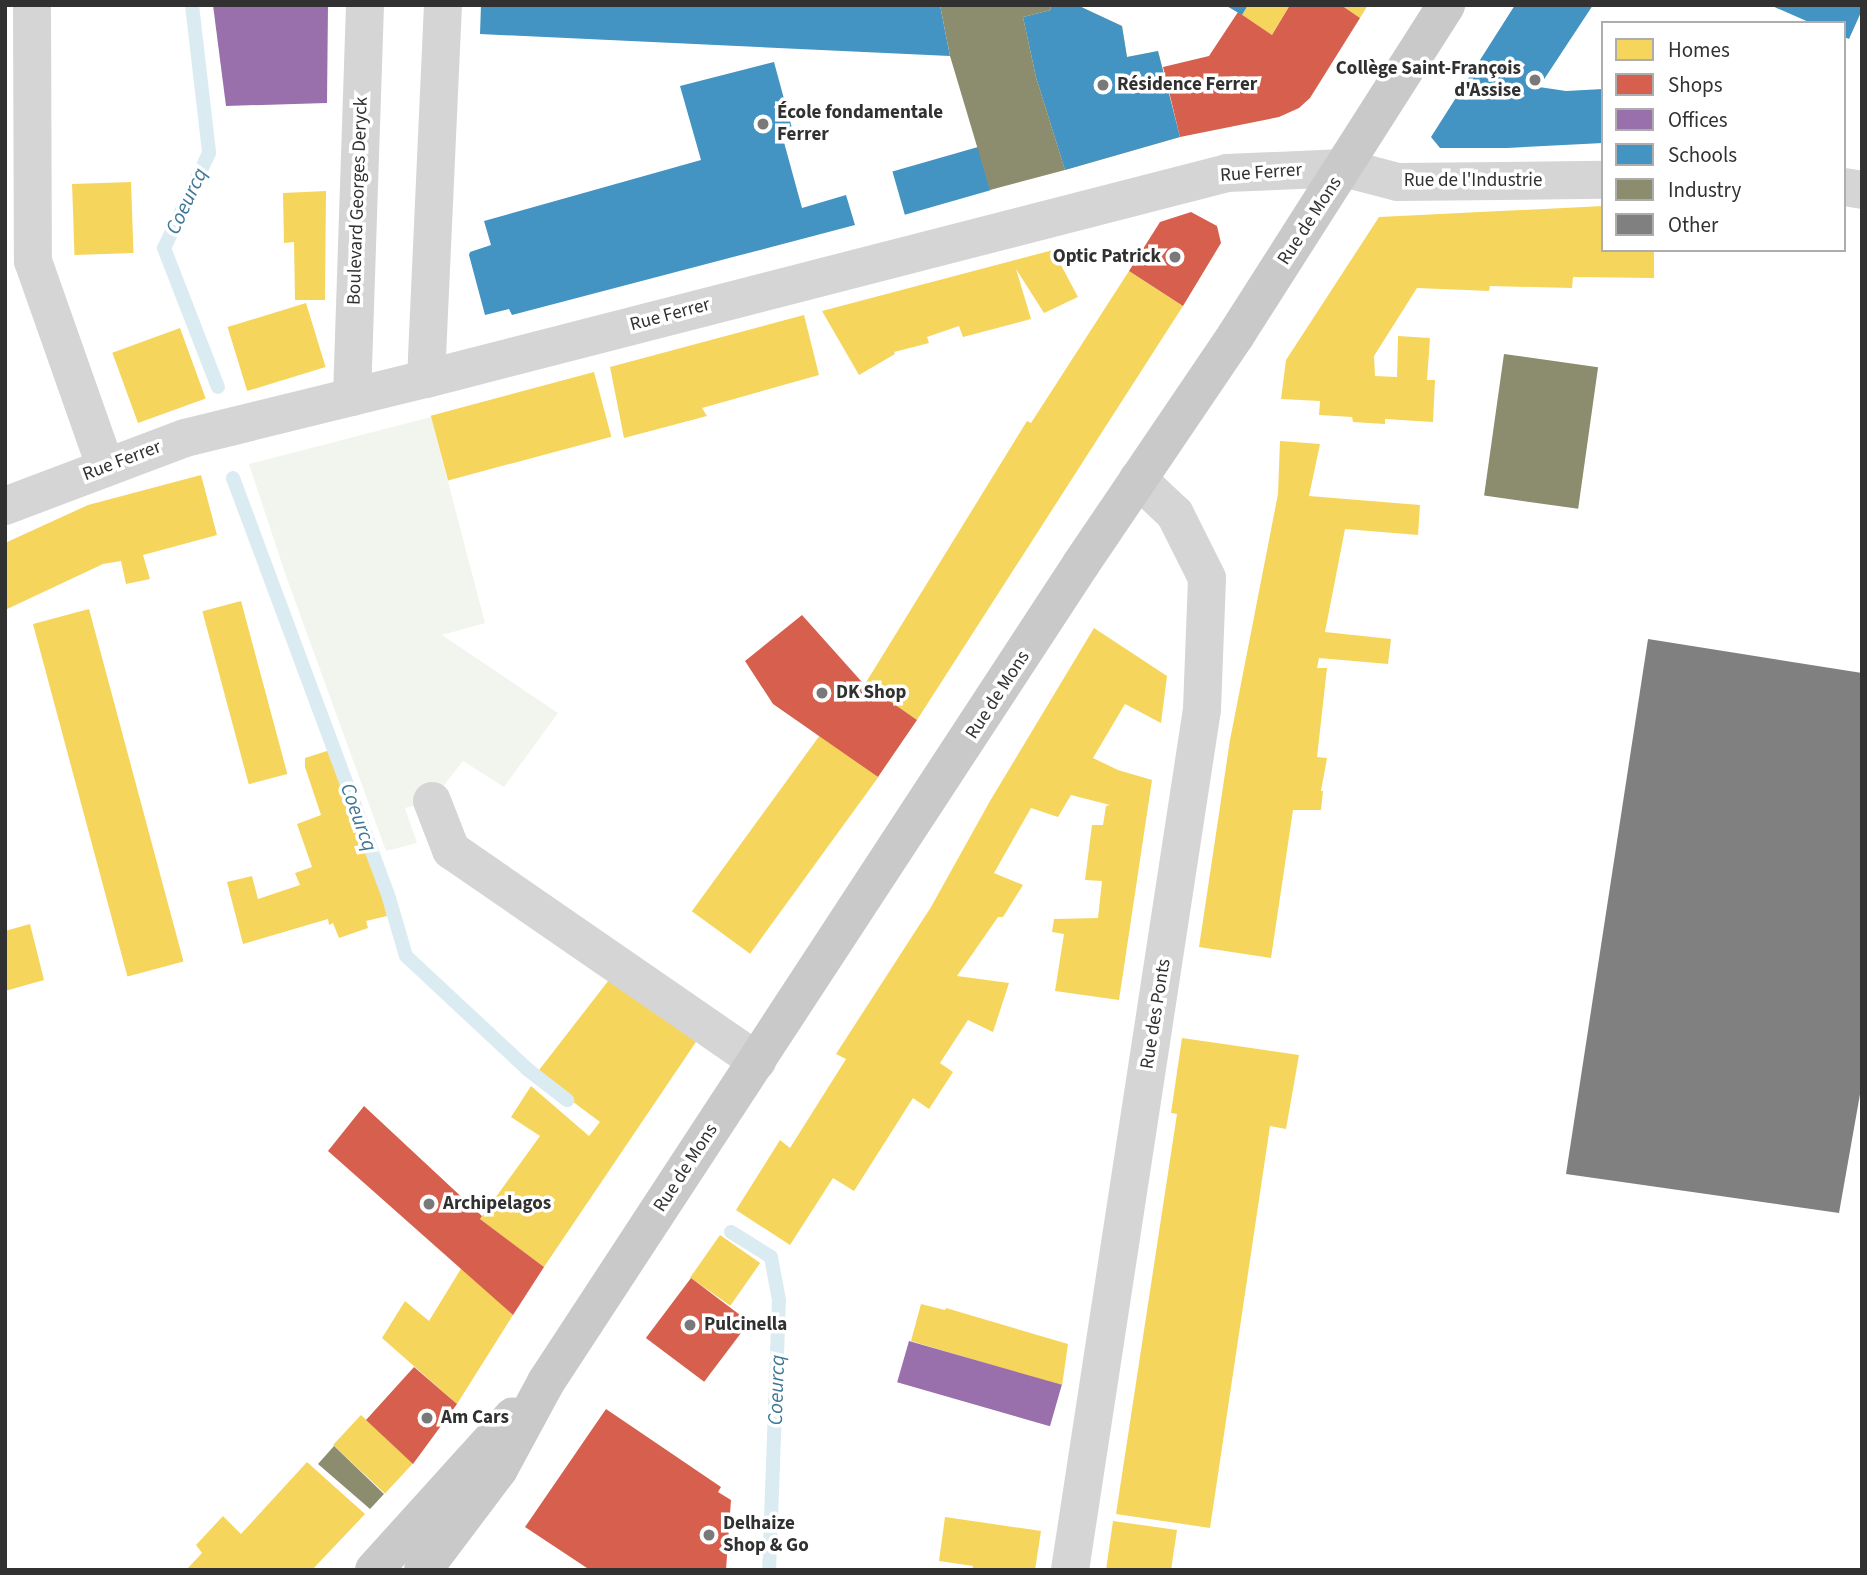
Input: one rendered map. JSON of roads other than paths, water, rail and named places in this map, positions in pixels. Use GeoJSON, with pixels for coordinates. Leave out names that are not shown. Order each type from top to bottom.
{"type":"FeatureCollection","features":[{"type":"Feature","properties":{"kind":"main road","name":"Rue de Mons"},"geometry":{"type":"LineString","coordinates":[[423,1570],[499,1469],[546,1382],[1344,168],[1446,5]]}},
{"type":"Feature","properties":{"kind":"main road","name":"Rue de Mons"},"geometry":{"type":"LineString","coordinates":[[374,1570],[486,1443],[546,1382]]}},
{"type":"Feature","properties":{"kind":"street"},"geometry":{"type":"LineString","coordinates":[[32,5],[33,261],[106,468]]}},
{"type":"Feature","properties":{"kind":"street","name":"Boulevard Georges Deryck"},"geometry":{"type":"LineString","coordinates":[[352,397],[365,5]]}},
{"type":"Feature","properties":{"kind":"street"},"geometry":{"type":"LineString","coordinates":[[426,379],[443,5]]}},
{"type":"Feature","properties":{"kind":"street","name":"Rue Ferrer"},"geometry":{"type":"LineString","coordinates":[[5,506],[185,438],[426,379],[1227,173],[1344,168]]}},
{"type":"Feature","properties":{"kind":"street","name":"Rue de l'Industrie"},"geometry":{"type":"LineString","coordinates":[[1344,168],[1398,181],[1601,180]]}},
{"type":"Feature","properties":{"kind":"street","name":"Rue des Ponts"},"geometry":{"type":"LineString","coordinates":[[1070,1570],[1202,709],[1207,578],[1175,514],[1138,479]]}},
{"type":"Feature","properties":{"kind":"street"},"geometry":{"type":"LineString","coordinates":[[432,801],[451,850],[757,1061]]}},
{"type":"Feature","properties":{"kind":"waterway","name":"Coeurcq"},"geometry":{"type":"LineString","coordinates":[[192,5],[209,153],[164,248],[218,387]]}},
{"type":"Feature","properties":{"kind":"waterway","name":"Coeurcq"},"geometry":{"type":"LineString","coordinates":[[233,478],[389,898],[406,956],[527,1069],[567,1100]]}},
{"type":"Feature","properties":{"kind":"waterway","name":"Coeurcq"},"geometry":{"type":"LineString","coordinates":[[731,1232],[771,1257],[779,1300],[769,1570]]}},
{"type":"Feature","properties":{"kind":"place","name":"Collège Saint-François d'Assise"},"geometry":{"type":"Point","coordinates":[1535,80]}},
{"type":"Feature","properties":{"kind":"place","name":"Résidence Ferrer"},"geometry":{"type":"Point","coordinates":[1103,85]}},
{"type":"Feature","properties":{"kind":"place","name":"École fondamentale Ferrer"},"geometry":{"type":"Point","coordinates":[763,124]}},
{"type":"Feature","properties":{"kind":"place","name":"Optic Patrick"},"geometry":{"type":"Point","coordinates":[1175,257]}},
{"type":"Feature","properties":{"kind":"place","name":"DK Shop"},"geometry":{"type":"Point","coordinates":[822,693]}},
{"type":"Feature","properties":{"kind":"place","name":"Archipelagos"},"geometry":{"type":"Point","coordinates":[429,1204]}},
{"type":"Feature","properties":{"kind":"place","name":"Pulcinella"},"geometry":{"type":"Point","coordinates":[690,1325]}},
{"type":"Feature","properties":{"kind":"place","name":"Am Cars"},"geometry":{"type":"Point","coordinates":[427,1418]}},
{"type":"Feature","properties":{"kind":"place","name":"Delhaize Shop & Go"},"geometry":{"type":"Point","coordinates":[709,1535]}}]}
